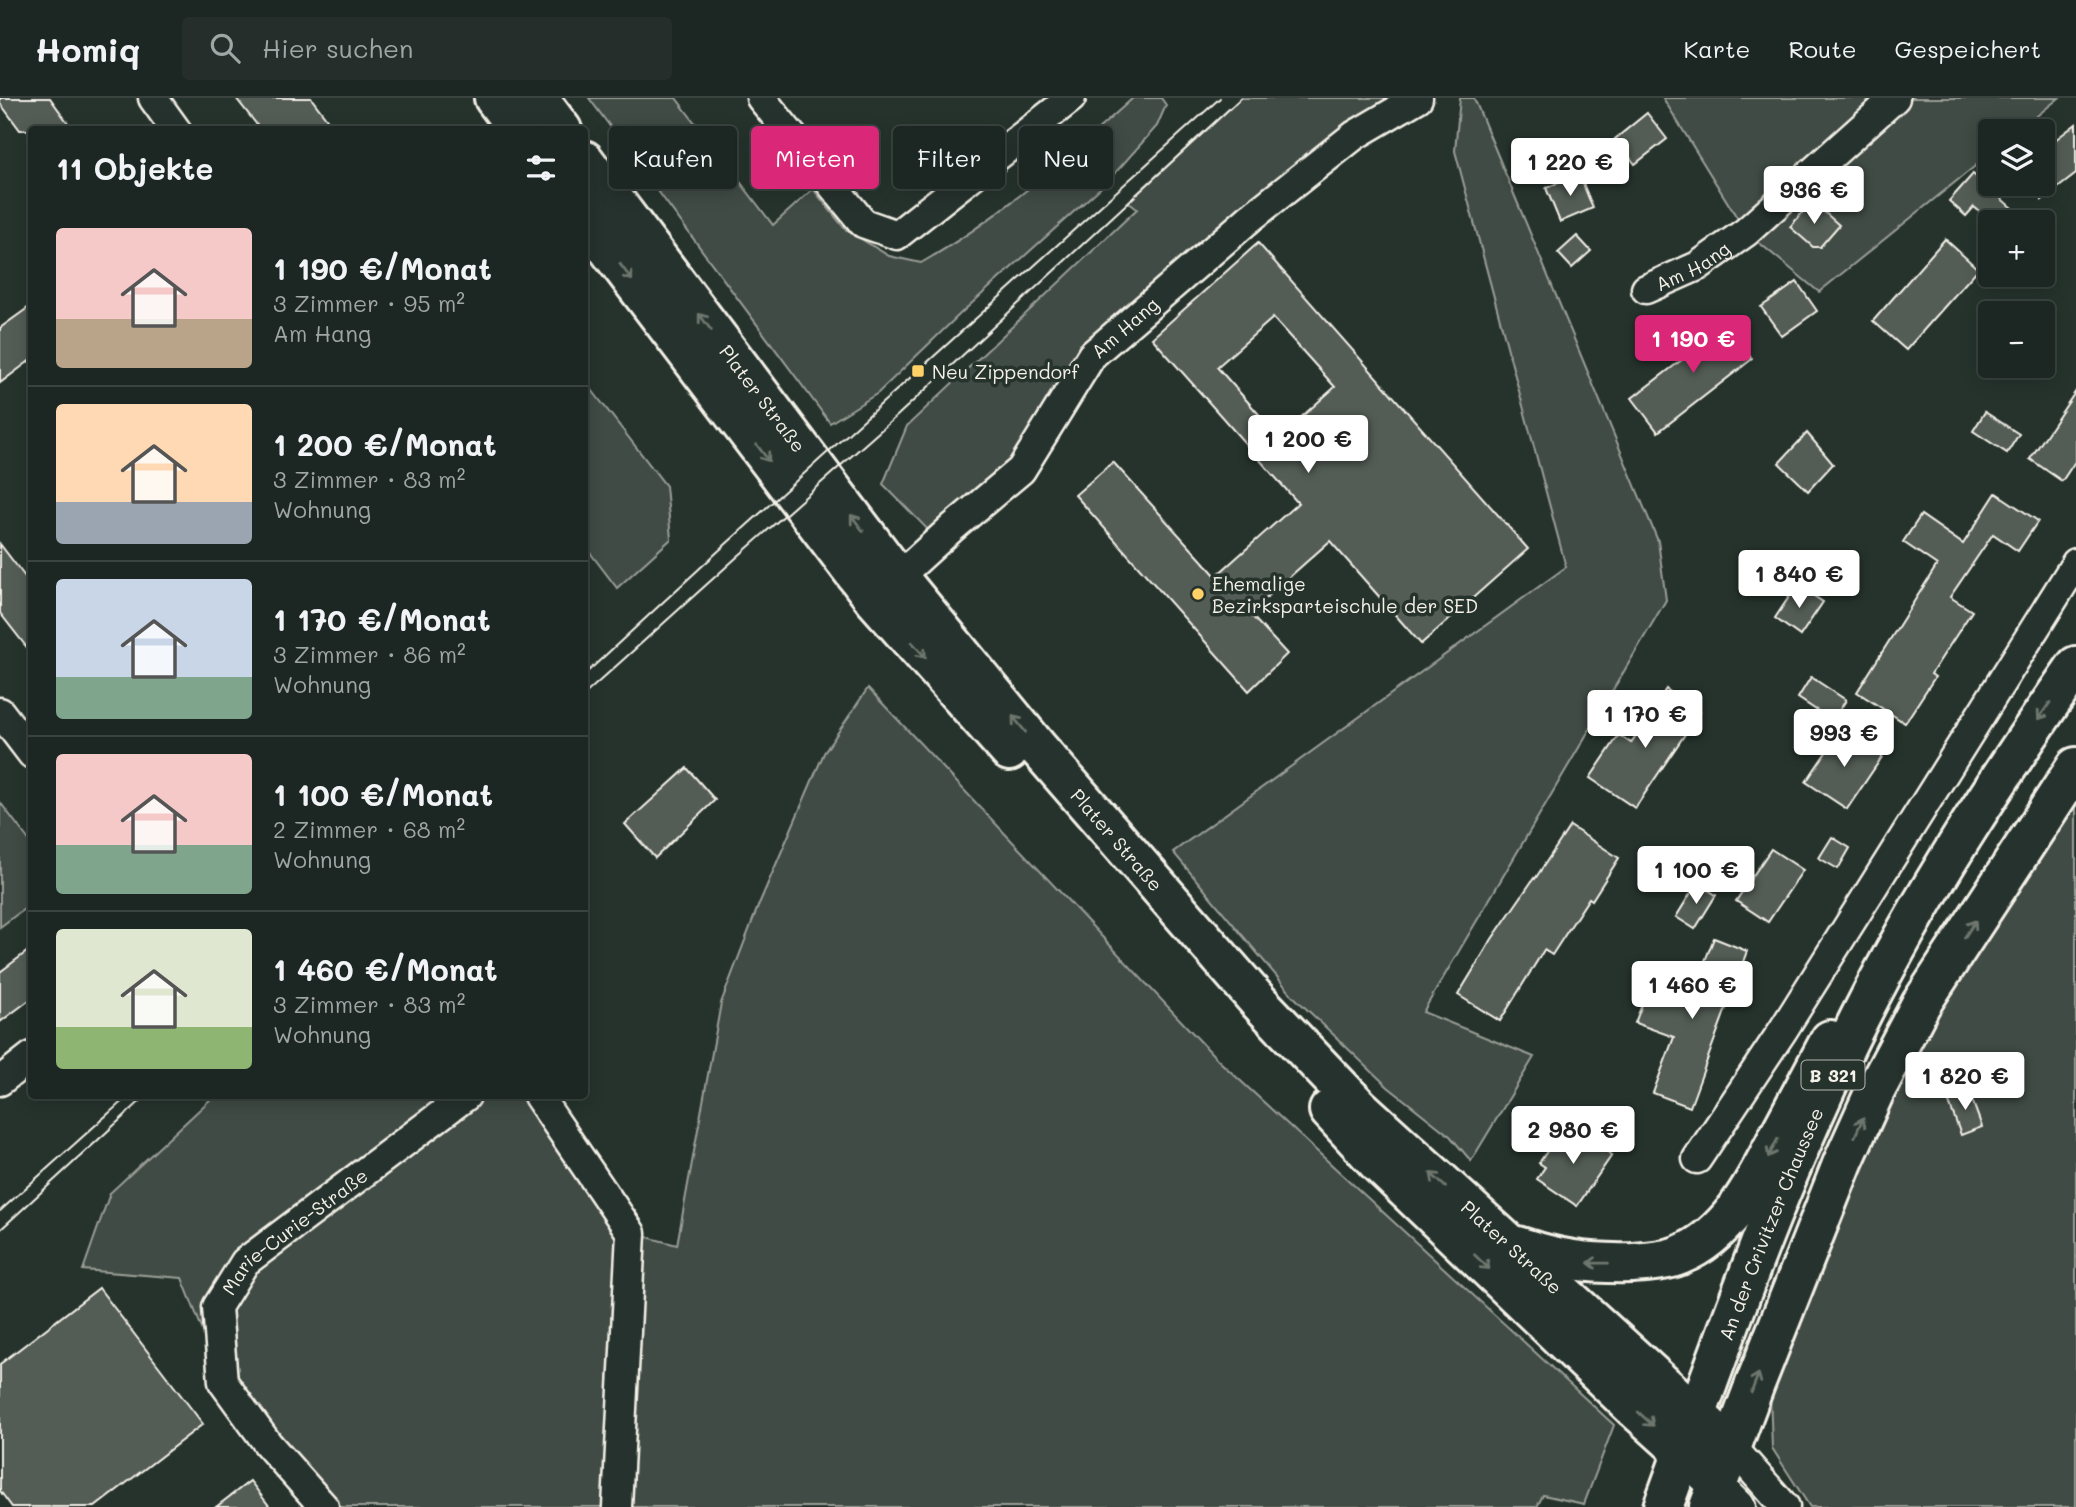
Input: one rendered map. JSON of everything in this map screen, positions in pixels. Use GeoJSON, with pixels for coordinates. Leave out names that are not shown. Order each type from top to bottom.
{"type":"FeatureCollection","features":[{"type":"Feature","properties":{"kind":"street"},"geometry":{"type":"LineString","coordinates":[[153,98],[173,126]]}},
{"type":"Feature","properties":{"kind":"street"},"geometry":{"type":"LineString","coordinates":[[494,98],[515,126]]}},
{"type":"Feature","properties":{"kind":"street"},"geometry":{"type":"LineString","coordinates":[[538,98],[559,126]]}},
{"type":"Feature","properties":{"kind":"street"},"geometry":{"type":"LineString","coordinates":[[761,98],[863,223],[897,234],[1071,98]]}},
{"type":"Feature","properties":{"kind":"street","name":"Am Hang"},"geometry":{"type":"LineString","coordinates":[[886,588],[1021,470],[1092,355],[1249,219],[1323,160],[1355,135],[1418,98]]}},
{"type":"Feature","properties":{"kind":"street","name":"Am Hang"},"geometry":{"type":"LineString","coordinates":[[1646,289],[1698,266],[1746,232],[1895,98]]}},
{"type":"Feature","properties":{"kind":"street","name":"Plater Straße"},"geometry":{"type":"LineString","coordinates":[[588,166],[886,588],[1038,748],[1258,1000],[1359,1107],[1732,1447]]}},
{"type":"Feature","properties":{"kind":"street","name":"Plater Straße"},"geometry":{"type":"LineString","coordinates":[[588,222],[886,588],[1248,1021],[1379,1164],[1683,1453],[1723,1499]]}},
{"type":"Feature","properties":{"kind":"street"},"geometry":{"type":"LineString","coordinates":[[1697,1159],[1783,1030],[2076,563]]}},
{"type":"Feature","properties":{"kind":"street","name":"An der Crivitzer Chaussee"},"geometry":{"type":"LineString","coordinates":[[1663,1507],[1765,1234],[1818,1105],[1861,1016],[1913,921],[2013,757],[2076,666]]}},
{"type":"Feature","properties":{"kind":"street"},"geometry":{"type":"LineString","coordinates":[[0,712],[28,749]]}},
{"type":"Feature","properties":{"kind":"street","name":"B 321"},"geometry":{"type":"LineString","coordinates":[[1507,1242],[1555,1258],[1593,1264],[1642,1262],[1678,1256],[1700,1244],[1725,1221],[1747,1195],[1883,944],[1922,880],[1960,820],[2013,757]]}},
{"type":"Feature","properties":{"kind":"street","name":"B 321"},"geometry":{"type":"LineString","coordinates":[[1723,1499],[1732,1447],[1843,1162],[1880,1080],[1921,1004],[2076,767]]}},
{"type":"Feature","properties":{"kind":"street"},"geometry":{"type":"LineString","coordinates":[[0,1081],[28,1059]]}},
{"type":"Feature","properties":{"kind":"street","name":"Marie-Curie-Straße"},"geometry":{"type":"LineString","coordinates":[[324,1507],[268,1444],[223,1381],[217,1307],[245,1262],[462,1099]]}},
{"type":"Feature","properties":{"kind":"street"},"geometry":{"type":"LineString","coordinates":[[540,1099],[631,1233],[618,1507]]}},
{"type":"Feature","properties":{"kind":"street"},"geometry":{"type":"LineString","coordinates":[[1732,1447],[1785,1507]]}},
{"type":"Feature","properties":{"kind":"shaded area"},"geometry":{"type":"Polygon","coordinates":[[[589,98],[676,98],[697,126],[610,126],[589,98]]]}},
{"type":"Feature","properties":{"kind":"shaded area"},"geometry":{"type":"Polygon","coordinates":[[[1133,98],[1161,98],[1166,105],[1157,126],[1113,175],[1113,126],[1101,126],[1133,98]]]}},
{"type":"Feature","properties":{"kind":"shaded area"},"geometry":{"type":"Polygon","coordinates":[[[1241,98],[1418,98],[1092,355],[1021,470],[939,541],[883,484],[907,426],[1137,209],[1128,202],[1241,98]]]}},
{"type":"Feature","properties":{"kind":"shaded area"},"geometry":{"type":"Polygon","coordinates":[[[1460,98],[1474,98],[1658,541],[1666,600],[1423,1012],[1534,1057],[1471,1161],[1450,1136],[1388,1087],[1293,996],[1173,852],[1566,567],[1455,151],[1460,98]]]}},
{"type":"Feature","properties":{"kind":"shaded area"},"geometry":{"type":"Polygon","coordinates":[[[1663,98],[2059,98],[2033,119],[1978,119],[1978,164],[1819,292],[1746,232],[1663,98]]]}},
{"type":"Feature","properties":{"kind":"shaded area"},"geometry":{"type":"Polygon","coordinates":[[[737,178],[773,225],[813,189],[845,229],[889,256],[921,263],[978,227],[1027,189],[1099,189],[961,313],[878,393],[830,423],[656,189],[737,189],[737,178]]]}},
{"type":"Feature","properties":{"kind":"shaded area"},"geometry":{"type":"Polygon","coordinates":[[[588,385],[666,486],[671,539],[617,588],[588,550],[588,385]]]}},
{"type":"Feature","properties":{"kind":"shaded area"},"geometry":{"type":"Polygon","coordinates":[[[868,688],[1218,1060],[1614,1425],[1584,1504],[1543,1495],[1537,1507],[324,1507],[223,1382],[182,1278],[83,1270],[110,1193],[211,1099],[540,1099],[631,1233],[677,1245],[721,1003],[759,904],[824,753],[868,688]]]}},
{"type":"Feature","properties":{"kind":"shaded area"},"geometry":{"type":"Polygon","coordinates":[[[2076,793],[2076,1507],[1810,1507],[1772,1448],[1770,1391],[1870,1149],[1906,1074],[1940,1010],[2076,793]]]}},
{"type":"Feature","properties":{"kind":"shaded area"},"geometry":{"type":"Polygon","coordinates":[[[0,802],[28,839],[28,906],[0,927],[0,802]]]}},
{"type":"Feature","properties":{"kind":"building"},"geometry":{"type":"Polygon","coordinates":[[[0,98],[50,98],[70,126],[28,126],[28,130],[20,130],[0,103],[0,98]]]}},
{"type":"Feature","properties":{"kind":"building"},"geometry":{"type":"Polygon","coordinates":[[[236,98],[311,98],[332,126],[258,126],[236,98]]]}},
{"type":"Feature","properties":{"kind":"building"},"geometry":{"type":"Polygon","coordinates":[[[1647,113],[1667,139],[1635,164],[1615,139],[1647,113]]]}},
{"type":"Feature","properties":{"kind":"building"},"geometry":{"type":"Polygon","coordinates":[[[2076,124],[2076,174],[2055,190],[2055,140],[2076,124]]]}},
{"type":"Feature","properties":{"kind":"building"},"geometry":{"type":"Polygon","coordinates":[[[1579,174],[1593,208],[1560,222],[1546,188],[1579,174]]]}},
{"type":"Feature","properties":{"kind":"building"},"geometry":{"type":"Polygon","coordinates":[[[1973,174],[1978,178],[1978,196],[1998,196],[2014,210],[1978,210],[1974,207],[1966,216],[1949,201],[1973,174]]]}},
{"type":"Feature","properties":{"kind":"building"},"geometry":{"type":"Polygon","coordinates":[[[1812,201],[1839,225],[1820,247],[1813,247],[1790,227],[1812,201]]]}},
{"type":"Feature","properties":{"kind":"building"},"geometry":{"type":"Polygon","coordinates":[[[1577,236],[1591,251],[1572,268],[1558,253],[1577,236]]]}},
{"type":"Feature","properties":{"kind":"building"},"geometry":{"type":"Polygon","coordinates":[[[1945,239],[1978,269],[1906,350],[1873,321],[1945,239]]]}},
{"type":"Feature","properties":{"kind":"building"},"geometry":{"type":"Polygon","coordinates":[[[1258,243],[1528,549],[1421,644],[1330,541],[1249,613],[1287,654],[1249,691],[1075,495],[1113,462],[1216,576],[1298,503],[1152,338],[1258,243]],[[1273,318],[1217,367],[1279,437],[1335,387],[1273,318]]]}},
{"type":"Feature","properties":{"kind":"building"},"geometry":{"type":"Polygon","coordinates":[[[1797,282],[1817,311],[1782,336],[1761,307],[1797,282]]]}},
{"type":"Feature","properties":{"kind":"building"},"geometry":{"type":"Polygon","coordinates":[[[28,308],[28,362],[0,383],[0,328],[28,308]]]}},
{"type":"Feature","properties":{"kind":"building"},"geometry":{"type":"Polygon","coordinates":[[[1720,317],[1752,359],[1658,432],[1632,398],[1696,349],[1690,340],[1720,317]]]}},
{"type":"Feature","properties":{"kind":"building"},"geometry":{"type":"Polygon","coordinates":[[[2076,391],[2076,460],[2062,481],[2030,459],[2076,391]]]}},
{"type":"Feature","properties":{"kind":"building"},"geometry":{"type":"Polygon","coordinates":[[[1985,412],[2019,434],[2007,453],[1973,431],[1985,412]]]}},
{"type":"Feature","properties":{"kind":"building"},"geometry":{"type":"Polygon","coordinates":[[[1807,433],[1833,464],[1808,491],[1779,463],[1807,433]]]}},
{"type":"Feature","properties":{"kind":"building"},"geometry":{"type":"Polygon","coordinates":[[[1996,493],[2038,521],[2018,551],[1993,534],[1950,597],[1972,611],[1931,674],[1935,677],[1905,723],[1857,692],[1937,565],[1903,542],[1921,515],[1963,544],[1996,493]]]}},
{"type":"Feature","properties":{"kind":"building"},"geometry":{"type":"Polygon","coordinates":[[[0,544],[28,581],[28,649],[0,613],[0,544]]]}},
{"type":"Feature","properties":{"kind":"building"},"geometry":{"type":"Polygon","coordinates":[[[1797,585],[1823,602],[1800,636],[1775,618],[1797,585]]]}},
{"type":"Feature","properties":{"kind":"building"},"geometry":{"type":"Polygon","coordinates":[[[1811,677],[1846,700],[1833,721],[1798,698],[1811,677]]]}},
{"type":"Feature","properties":{"kind":"building"},"geometry":{"type":"Polygon","coordinates":[[[1666,689],[1700,712],[1635,808],[1590,778],[1619,735],[1631,743],[1666,689]]]}},
{"type":"Feature","properties":{"kind":"building"},"geometry":{"type":"Polygon","coordinates":[[[1841,730],[1882,757],[1847,809],[1806,782],[1841,730]]]}},
{"type":"Feature","properties":{"kind":"building"},"geometry":{"type":"Polygon","coordinates":[[[687,768],[715,800],[655,858],[625,824],[687,768]]]}},
{"type":"Feature","properties":{"kind":"building"},"geometry":{"type":"Polygon","coordinates":[[[1570,826],[1619,858],[1552,955],[1544,950],[1500,1021],[1458,995],[1492,939],[1570,826]]]}},
{"type":"Feature","properties":{"kind":"building"},"geometry":{"type":"Polygon","coordinates":[[[1832,837],[1850,848],[1838,869],[1819,858],[1832,837]]]}},
{"type":"Feature","properties":{"kind":"building"},"geometry":{"type":"Polygon","coordinates":[[[1771,849],[1803,870],[1768,922],[1736,901],[1771,849]]]}},
{"type":"Feature","properties":{"kind":"building"},"geometry":{"type":"Polygon","coordinates":[[[1697,883],[1716,895],[1695,929],[1676,917],[1697,883]]]}},
{"type":"Feature","properties":{"kind":"building"},"geometry":{"type":"Polygon","coordinates":[[[1714,938],[1747,951],[1690,1107],[1653,1093],[1674,1037],[1635,1023],[1650,984],[1690,999],[1714,938]]]}},
{"type":"Feature","properties":{"kind":"building"},"geometry":{"type":"Polygon","coordinates":[[[28,951],[28,1001],[0,1022],[0,972],[28,951]]]}},
{"type":"Feature","properties":{"kind":"building"},"geometry":{"type":"Polygon","coordinates":[[[1968,1089],[1982,1127],[1961,1135],[1947,1097],[1968,1089]]]}},
{"type":"Feature","properties":{"kind":"building"},"geometry":{"type":"Polygon","coordinates":[[[1573,1128],[1612,1155],[1577,1206],[1537,1179],[1545,1167],[1539,1163],[1559,1134],[1565,1139],[1573,1128]]]}},
{"type":"Feature","properties":{"kind":"building"},"geometry":{"type":"Polygon","coordinates":[[[99,1288],[203,1424],[95,1507],[12,1507],[0,1491],[0,1364],[99,1288]]]}},
{"type":"Feature","properties":{"kind":"building"},"geometry":{"type":"Polygon","coordinates":[[[250,1481],[270,1507],[216,1507],[250,1481]]]}},
{"type":"Feature","properties":{"kind":"tram line"},"geometry":{"type":"LineString","coordinates":[[588,671],[1220,98]]}},
{"type":"Feature","properties":{"kind":"tram line"},"geometry":{"type":"LineString","coordinates":[[588,691],[898,415],[1241,98]]}},
{"type":"Feature","properties":{"kind":"tram line"},"geometry":{"type":"LineString","coordinates":[[0,1211],[125,1099]]}},
{"type":"Feature","properties":{"kind":"tram line"},"geometry":{"type":"LineString","coordinates":[[0,1230],[143,1099]]}},
{"type":"Feature","properties":{"kind":"place","name":"Neu Zippendorf"},"geometry":{"type":"Point","coordinates":[918,371]}},
{"type":"Feature","properties":{"kind":"place","name":"Ehemalige Bezirksparteischule der SED"},"geometry":{"type":"Point","coordinates":[1198,594]}}]}
